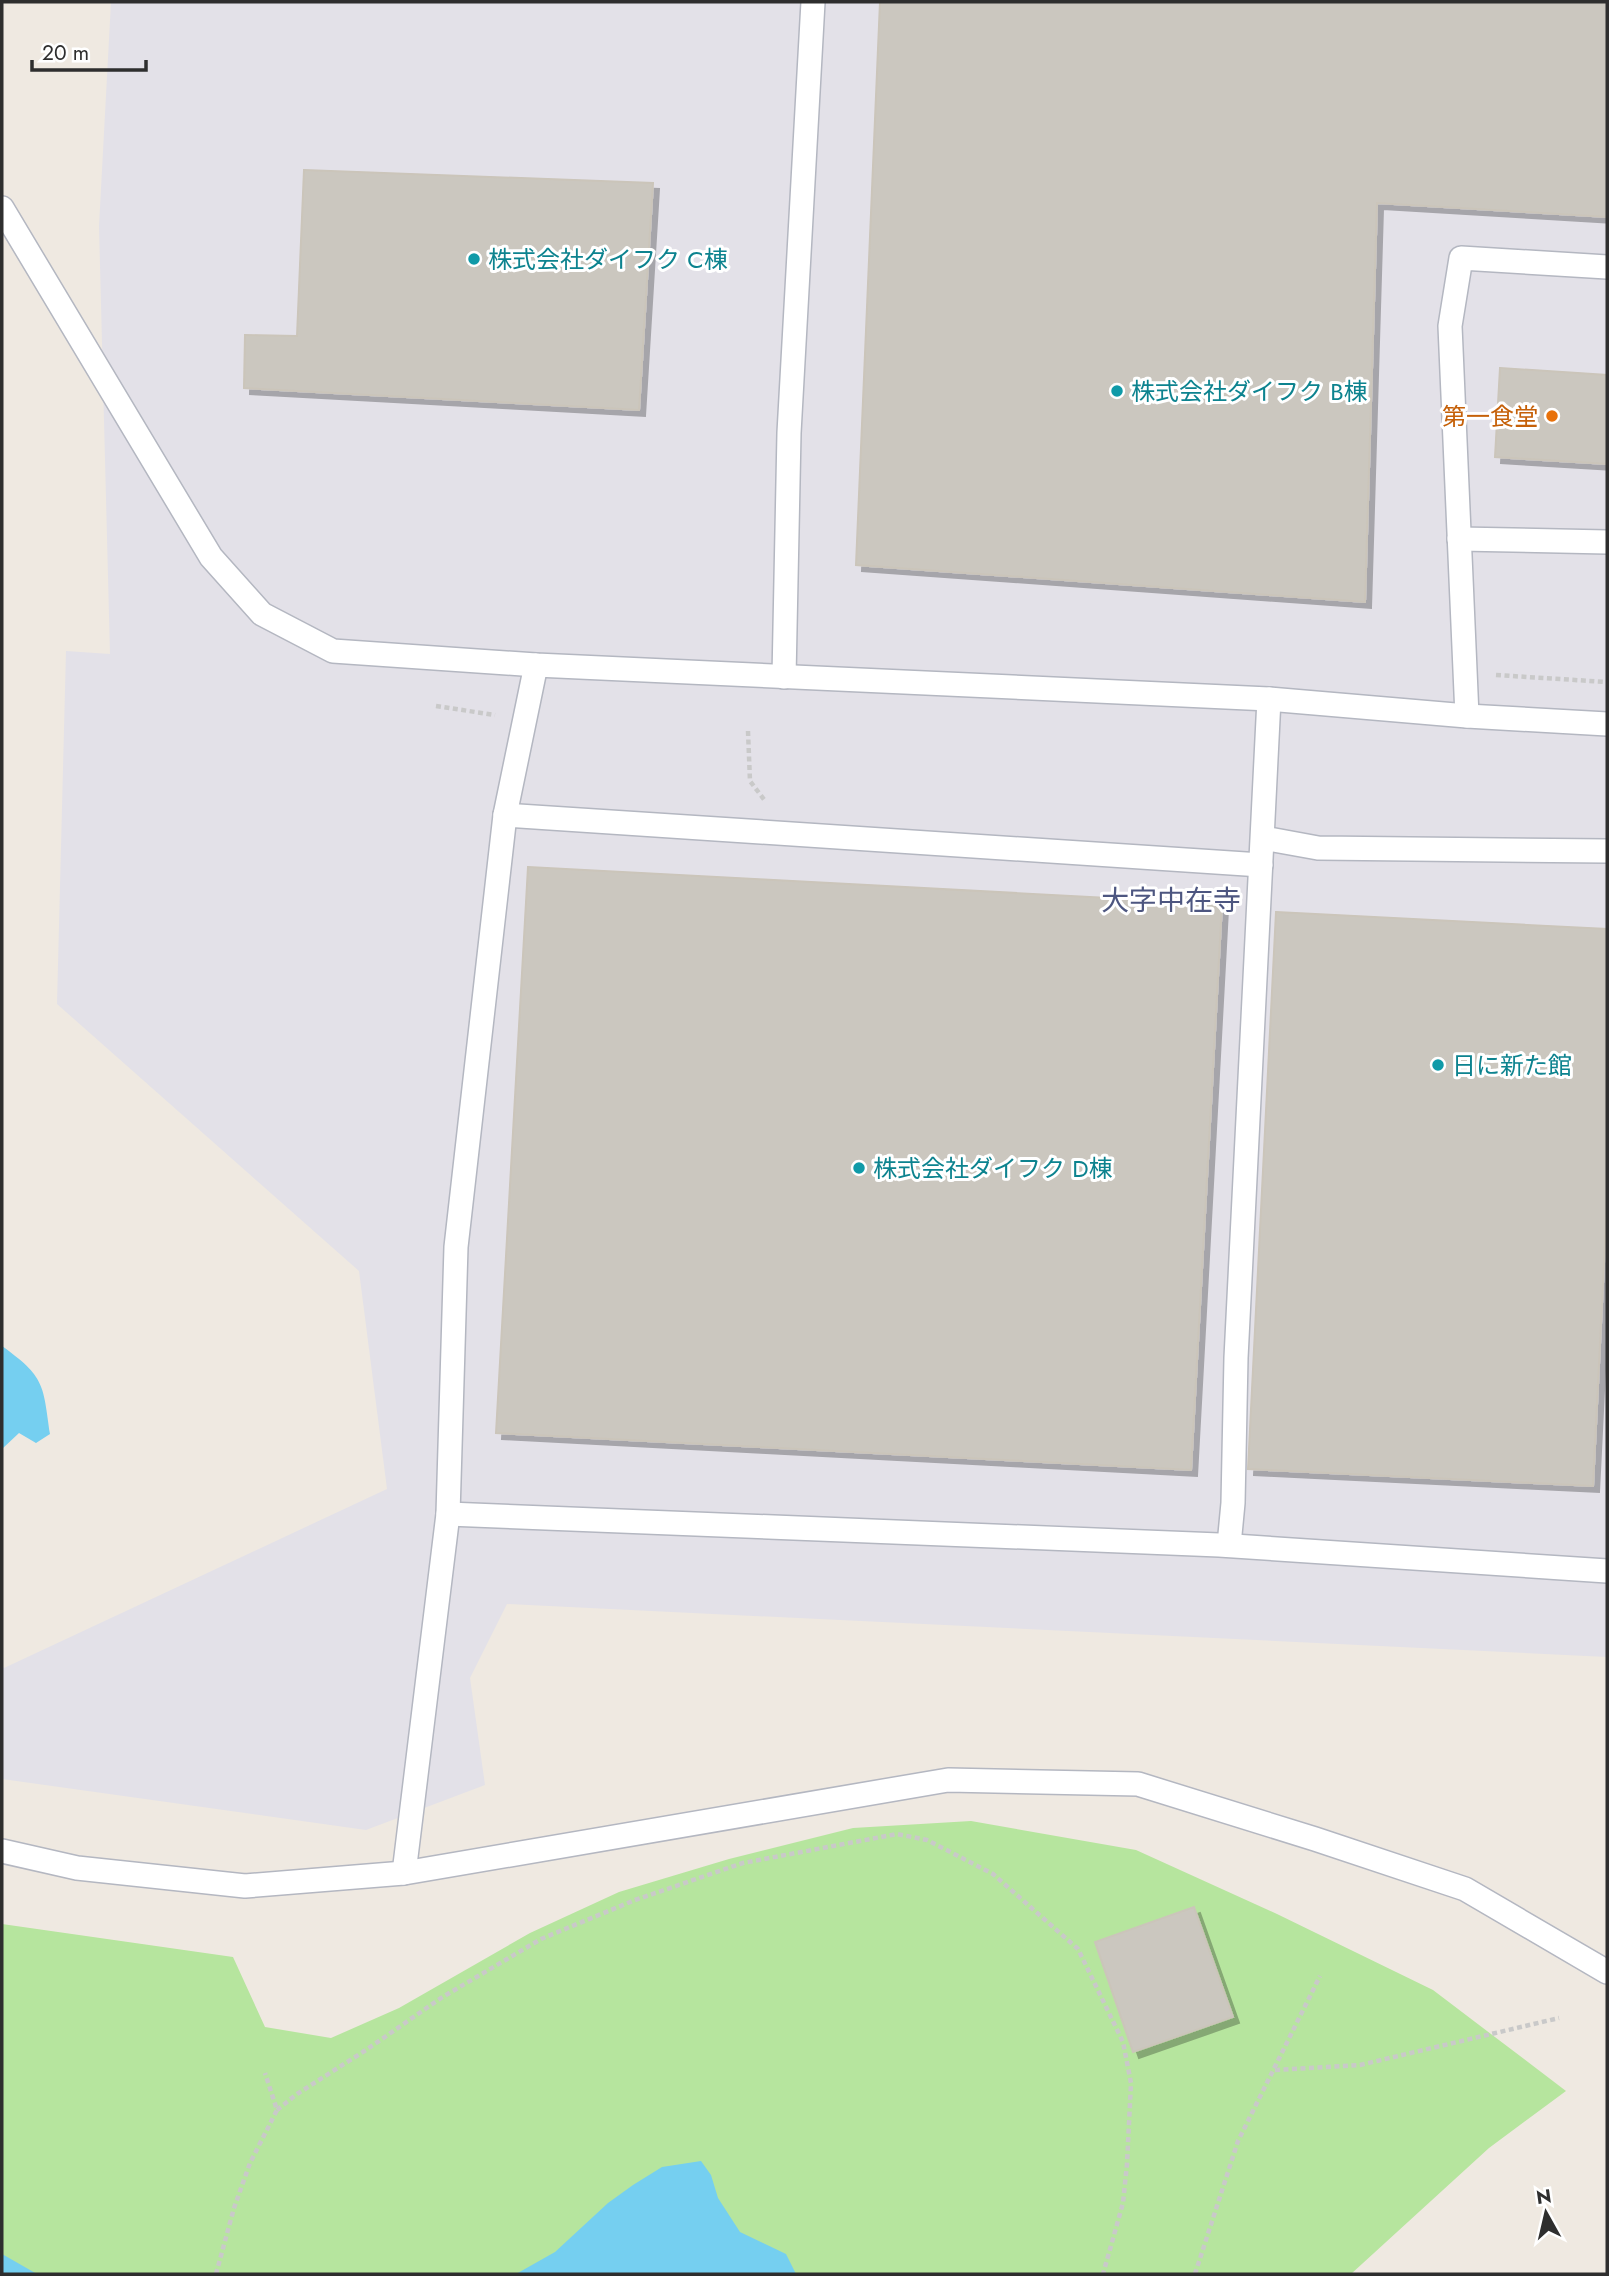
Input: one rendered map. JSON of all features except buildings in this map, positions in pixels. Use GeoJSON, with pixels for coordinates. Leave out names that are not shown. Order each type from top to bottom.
{"type":"FeatureCollection","features":[{"type":"Feature","properties":{"kind":"lane"},"geometry":{"type":"LineString","coordinates":[[784,677],[789,433],[813,2]]}},
{"type":"Feature","properties":{"kind":"lane"},"geometry":{"type":"LineString","coordinates":[[2,208],[211,556],[262,614],[333,651],[536,665],[1269,699],[1467,716],[1607,724]]}},
{"type":"Feature","properties":{"kind":"lane"},"geometry":{"type":"LineString","coordinates":[[1467,716],[1450,326],[1461,258],[1607,267]]}},
{"type":"Feature","properties":{"kind":"lane"},"geometry":{"type":"LineString","coordinates":[[1459,539],[1607,542]]}},
{"type":"Feature","properties":{"kind":"lane"},"geometry":{"type":"LineString","coordinates":[[404,1873],[448,1514],[456,1247],[505,815],[536,665]]}},
{"type":"Feature","properties":{"kind":"lane"},"geometry":{"type":"LineString","coordinates":[[1229,1545],[1269,699]]}},
{"type":"Feature","properties":{"kind":"lane"},"geometry":{"type":"LineString","coordinates":[[505,815],[1261,865]]}},
{"type":"Feature","properties":{"kind":"lane"},"geometry":{"type":"LineString","coordinates":[[1263,838],[1318,848],[1607,851]]}},
{"type":"Feature","properties":{"kind":"lane"},"geometry":{"type":"LineString","coordinates":[[448,1514],[1229,1545],[1607,1571]]}},
{"type":"Feature","properties":{"kind":"lane"},"geometry":{"type":"LineString","coordinates":[[2,1851],[77,1868],[245,1886],[404,1873],[948,1780],[1138,1784],[1465,1889],[1607,1972]]}},
{"type":"Feature","properties":{"kind":"path"},"geometry":{"type":"LineString","coordinates":[[1494,675],[1607,682]]}},
{"type":"Feature","properties":{"kind":"path"},"geometry":{"type":"LineString","coordinates":[[436,706],[499,716]]}},
{"type":"Feature","properties":{"kind":"path"},"geometry":{"type":"LineString","coordinates":[[748,732],[750,781]]}},
{"type":"Feature","properties":{"kind":"path"},"geometry":{"type":"LineString","coordinates":[[216,2274],[234,2208],[250,2163],[276,2110],[441,1998],[541,1939],[635,1900],[743,1863],[897,1834],[927,1840],[993,1874],[1078,1949],[1123,2042],[1131,2083],[1124,2203],[1103,2274]]}},
{"type":"Feature","properties":{"kind":"path"},"geometry":{"type":"LineString","coordinates":[[1195,2274],[1238,2141],[1320,1976]]}},
{"type":"Feature","properties":{"kind":"path"},"geometry":{"type":"LineString","coordinates":[[1275,2070],[1360,2065],[1559,2018]]}},
{"type":"Feature","properties":{"kind":"path"},"geometry":{"type":"LineString","coordinates":[[265,2073],[276,2110]]}},
{"type":"Feature","properties":{"kind":"shaded area"},"geometry":{"type":"Polygon","coordinates":[[[111,2],[1607,2],[1607,1657],[507,1604],[470,1678],[485,1785],[366,1830],[2,1779],[2,1665],[4,1668],[387,1489],[359,1271],[57,1004],[66,651],[110,654],[99,226],[111,2]]]}},
{"type":"Feature","properties":{"kind":"green space"},"geometry":{"type":"Polygon","coordinates":[[[971,1821],[1136,1850],[1277,1914],[1433,1990],[1566,2091],[1489,2148],[1351,2274],[2,2274],[2,1924],[233,1957],[265,2027],[331,2038],[399,2008],[530,1933],[619,1892],[729,1859],[853,1828],[971,1821]]]}},
{"type":"Feature","properties":{"kind":"water"},"geometry":{"type":"Polygon","coordinates":[[[2,1346],[27,1366],[40,1383],[50,1434],[36,1443],[19,1433],[2,1449],[2,1346]]]}},
{"type":"Feature","properties":{"kind":"water"},"geometry":{"type":"Polygon","coordinates":[[[701,2161],[711,2175],[718,2198],[740,2232],[786,2254],[796,2274],[516,2274],[555,2252],[608,2203],[662,2167],[701,2161]]]}},
{"type":"Feature","properties":{"kind":"water"},"geometry":{"type":"Polygon","coordinates":[[[2,2254],[37,2274],[2,2274],[2,2254]]]}},
{"type":"Feature","properties":{"kind":"place","name":"株式会社ダイフク C棟"},"geometry":{"type":"Point","coordinates":[474,259]}},
{"type":"Feature","properties":{"kind":"place","name":"株式会社ダイフク B棟"},"geometry":{"type":"Point","coordinates":[1117,391]}},
{"type":"Feature","properties":{"kind":"place","name":"第一食堂"},"geometry":{"type":"Point","coordinates":[1552,416]}},
{"type":"Feature","properties":{"kind":"place","name":"日に新た館"},"geometry":{"type":"Point","coordinates":[1438,1065]}},
{"type":"Feature","properties":{"kind":"place","name":"株式会社ダイフク D棟"},"geometry":{"type":"Point","coordinates":[859,1168]}},
{"type":"Feature","properties":{"kind":"district","name":"大字中在寺"},"geometry":{"type":"Point","coordinates":[1171,900]}}]}
